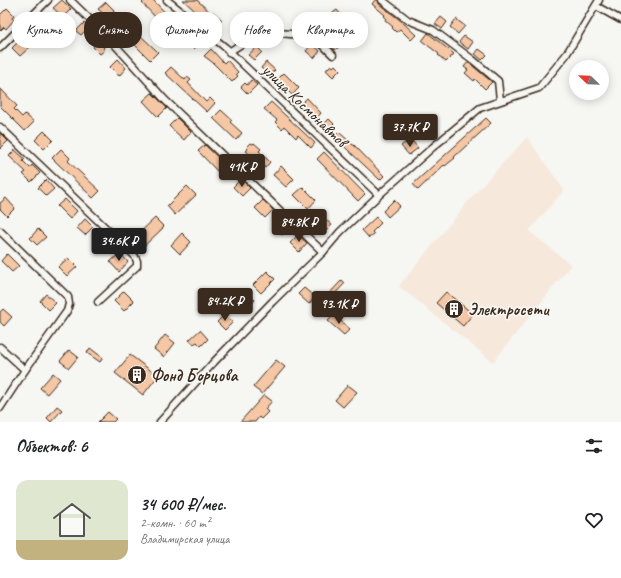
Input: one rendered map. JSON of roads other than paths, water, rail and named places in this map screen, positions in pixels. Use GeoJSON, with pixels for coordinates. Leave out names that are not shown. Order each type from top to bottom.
{"type":"FeatureCollection","features":[{"type":"Feature","properties":{"kind":"street"},"geometry":{"type":"LineString","coordinates":[[0,48],[48,0]]}},
{"type":"Feature","properties":{"kind":"street"},"geometry":{"type":"LineString","coordinates":[[70,0],[107,36],[165,100],[323,252]]}},
{"type":"Feature","properties":{"kind":"street","name":"улица Космонавтов"},"geometry":{"type":"LineString","coordinates":[[167,0],[229,52],[379,195]]}},
{"type":"Feature","properties":{"kind":"street"},"geometry":{"type":"LineString","coordinates":[[382,0],[408,20],[433,30],[492,75],[498,81],[500,100]]}},
{"type":"Feature","properties":{"kind":"street"},"geometry":{"type":"LineString","coordinates":[[160,422],[256,319],[323,252],[340,232],[379,195],[480,108],[539,88],[566,55],[597,3],[621,20]]}},
{"type":"Feature","properties":{"kind":"street"},"geometry":{"type":"LineString","coordinates":[[229,52],[249,39],[269,32],[310,36],[322,44],[333,55]]}},
{"type":"Feature","properties":{"kind":"street"},"geometry":{"type":"LineString","coordinates":[[0,127],[134,255],[138,261],[137,266],[98,302]]}},
{"type":"Feature","properties":{"kind":"street"},"geometry":{"type":"LineString","coordinates":[[0,231],[68,297],[69,304],[67,311],[58,325],[25,370],[0,408]]}},
{"type":"Feature","properties":{"kind":"street"},"geometry":{"type":"LineString","coordinates":[[0,348],[25,370]]}},
{"type":"Feature","properties":{"kind":"place","name":"Электросети"},"geometry":{"type":"Point","coordinates":[454,309]}},
{"type":"Feature","properties":{"kind":"place","name":"Фонд Борцова"},"geometry":{"type":"Point","coordinates":[137,375]}}]}
